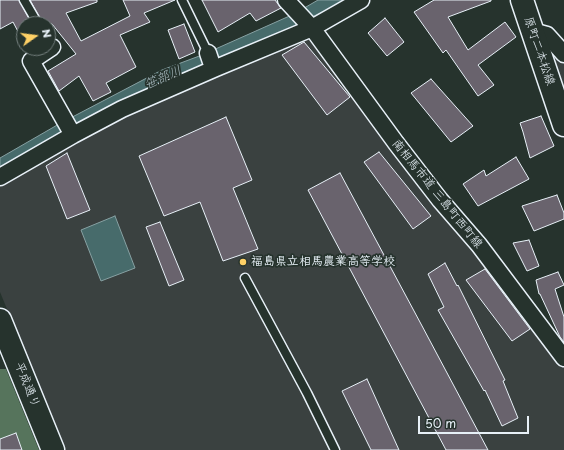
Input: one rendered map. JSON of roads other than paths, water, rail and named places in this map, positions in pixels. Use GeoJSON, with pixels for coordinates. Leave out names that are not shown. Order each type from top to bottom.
{"type":"FeatureCollection","features":[{"type":"Feature","properties":{"kind":"street","name":"南相馬市道 三島町西町線"},"geometry":{"type":"LineString","coordinates":[[286,0],[306,21],[396,143],[440,200],[479,245],[564,358]]}},
{"type":"Feature","properties":{"kind":"street"},"geometry":{"type":"LineString","coordinates":[[0,177],[70,129],[122,110],[212,62],[306,21],[361,0]]}},
{"type":"Feature","properties":{"kind":"street","name":"原町二本松線"},"geometry":{"type":"LineString","coordinates":[[522,0],[564,125]]}},
{"type":"Feature","properties":{"kind":"street"},"geometry":{"type":"LineString","coordinates":[[532,31],[547,35],[564,54]]}},
{"type":"Feature","properties":{"kind":"street"},"geometry":{"type":"LineString","coordinates":[[37,56],[31,61],[70,129]]}},
{"type":"Feature","properties":{"kind":"street","name":"平成通り"},"geometry":{"type":"LineString","coordinates":[[0,320],[53,450]]}},
{"type":"Feature","properties":{"kind":"lane"},"geometry":{"type":"LineString","coordinates":[[24,0],[33,16]]}},
{"type":"Feature","properties":{"kind":"lane"},"geometry":{"type":"LineString","coordinates":[[182,0],[212,62]]}},
{"type":"Feature","properties":{"kind":"lane"},"geometry":{"type":"LineString","coordinates":[[245,278],[307,393],[335,450]]}},
{"type":"Feature","properties":{"kind":"water","name":"笹部川"},"geometry":{"type":"Polygon","coordinates":[[[318,0],[345,0],[300,25],[0,171],[0,158],[59,124],[162,70],[202,55],[294,14],[318,0]]]}},
{"type":"Feature","properties":{"kind":"water"},"geometry":{"type":"Polygon","coordinates":[[[115,216],[135,268],[101,281],[81,230],[115,216]]]}},
{"type":"Feature","properties":{"kind":"place","name":"福島県立相馬農業高等学校"},"geometry":{"type":"Point","coordinates":[243,262]}}]}
